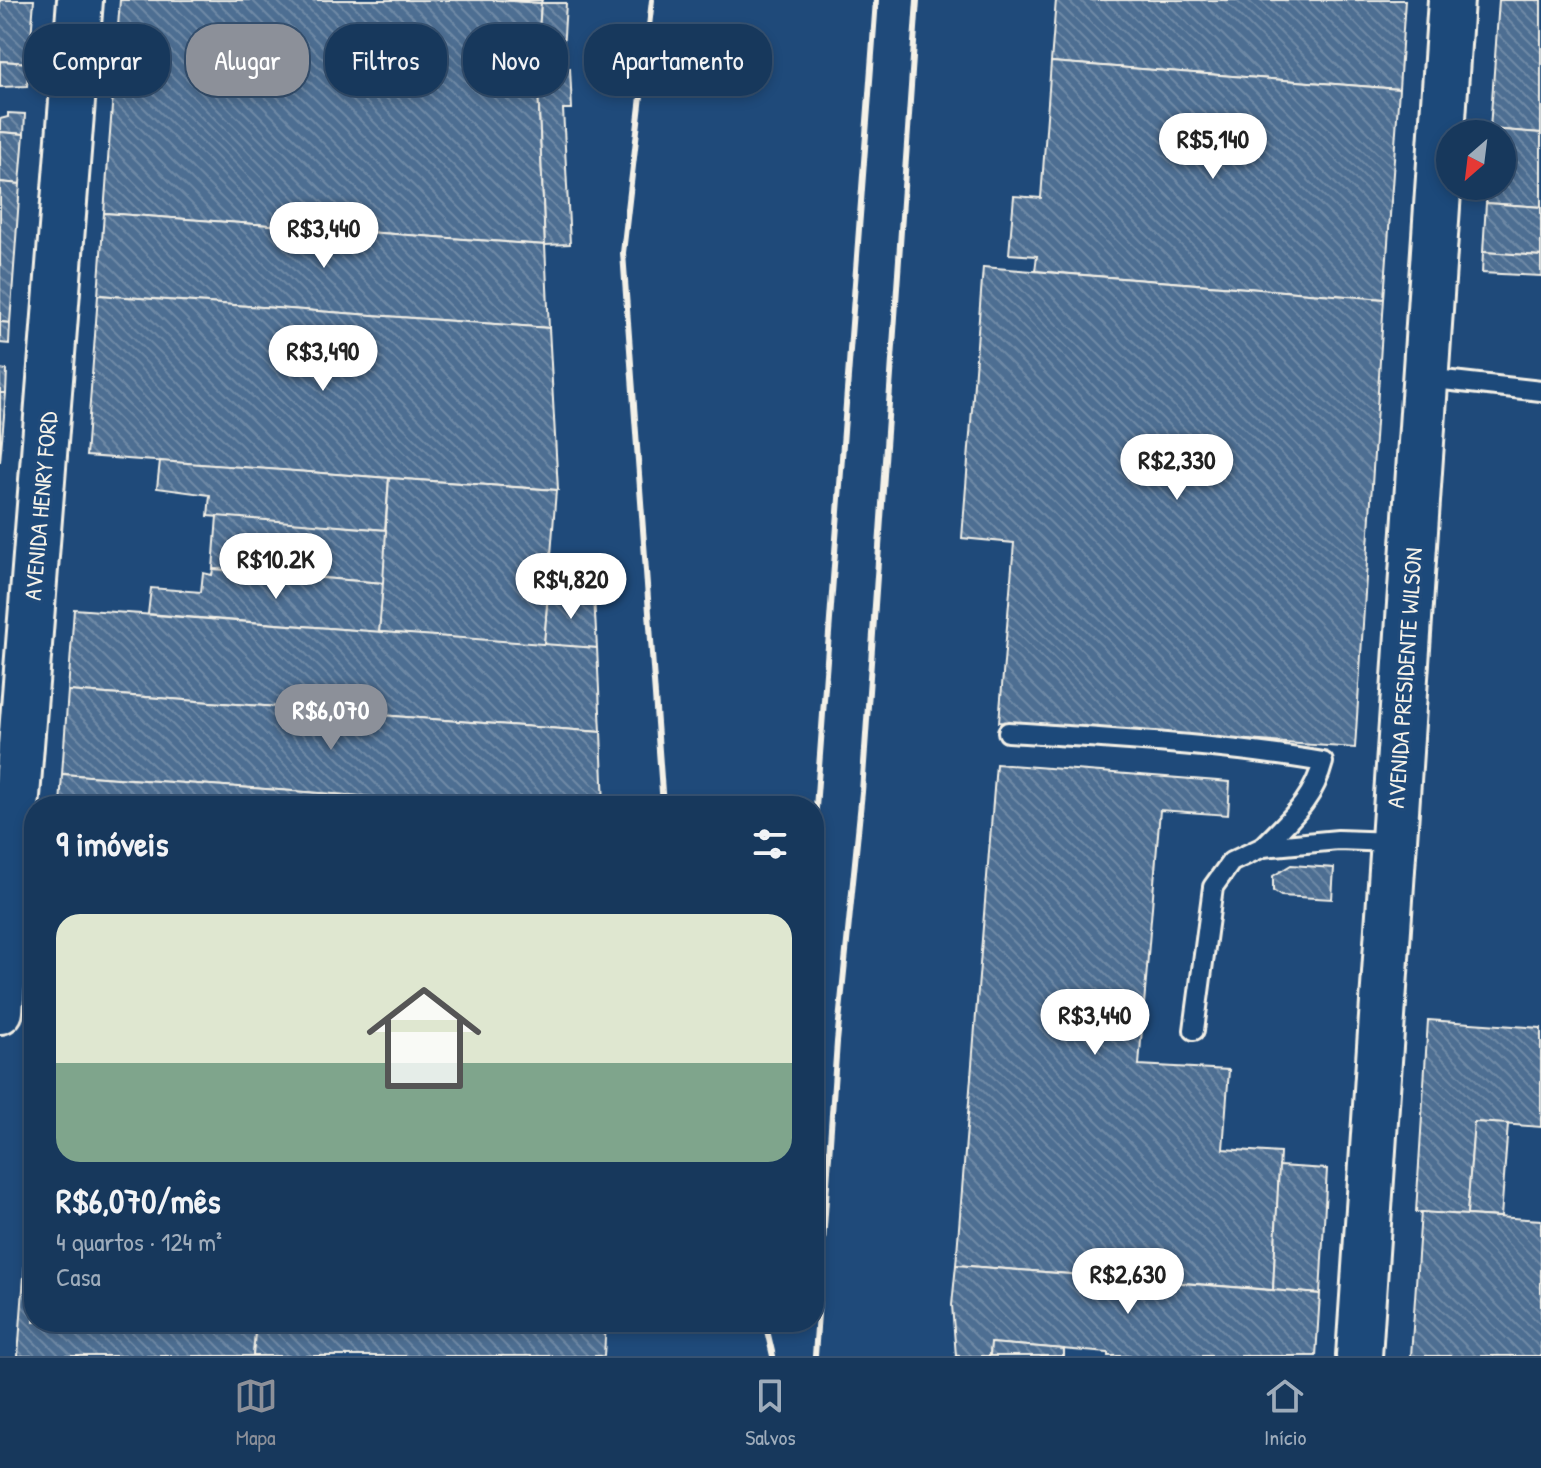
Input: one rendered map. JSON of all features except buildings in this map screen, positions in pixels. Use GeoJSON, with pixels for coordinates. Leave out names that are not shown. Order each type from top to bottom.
{"type":"FeatureCollection","features":[{"type":"Feature","properties":{"kind":"main road","name":"AVENIDA HENRY FORD"},"geometry":{"type":"LineString","coordinates":[[0,1011],[80,0]]}},
{"type":"Feature","properties":{"kind":"main road","name":"AVENIDA PRESIDENTE WILSON"},"geometry":{"type":"LineString","coordinates":[[1359,1356],[1451,0]]}},
{"type":"Feature","properties":{"kind":"lane"},"geometry":{"type":"LineString","coordinates":[[1426,378],[1541,391]]}},
{"type":"Feature","properties":{"kind":"lane"},"geometry":{"type":"LineString","coordinates":[[1008,732],[1192,745],[1323,762],[1318,782],[1305,804],[1263,847]]}},
{"type":"Feature","properties":{"kind":"lane"},"geometry":{"type":"LineString","coordinates":[[1194,1030],[1213,887],[1231,862],[1263,847],[1338,840],[1394,842]]}},
{"type":"Feature","properties":{"kind":"railway"},"geometry":{"type":"LineString","coordinates":[[652,0],[623,253],[662,796]]}},
{"type":"Feature","properties":{"kind":"railway"},"geometry":{"type":"LineString","coordinates":[[817,796],[876,0]]}},
{"type":"Feature","properties":{"kind":"railway"},"geometry":{"type":"LineString","coordinates":[[824,1228],[837,1042],[862,792],[917,0]]}},
{"type":"Feature","properties":{"kind":"railway"},"geometry":{"type":"LineString","coordinates":[[767,1332],[773,1356]]}},
{"type":"Feature","properties":{"kind":"railway"},"geometry":{"type":"LineString","coordinates":[[815,1356],[817,1332]]}}]}
